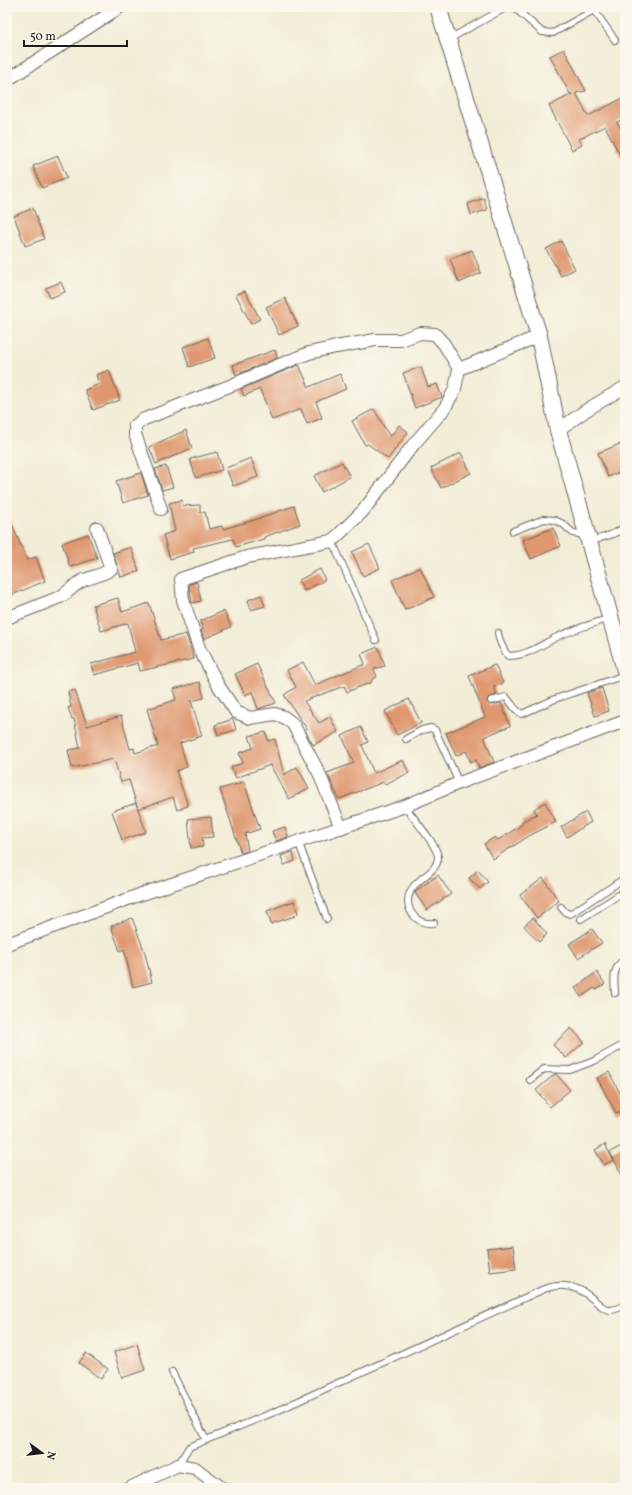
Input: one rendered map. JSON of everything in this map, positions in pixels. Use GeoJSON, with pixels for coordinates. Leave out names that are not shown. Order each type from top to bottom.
{"type":"FeatureCollection","features":[{"type":"Feature","properties":{"kind":"street"},"geometry":{"type":"LineString","coordinates":[[7,80],[120,7]]}},
{"type":"Feature","properties":{"kind":"street"},"geometry":{"type":"LineString","coordinates":[[438,7],[540,336],[558,430],[625,670]]}},
{"type":"Feature","properties":{"kind":"street"},"geometry":{"type":"LineString","coordinates":[[161,509],[135,434],[135,426],[142,420],[309,354],[336,347],[375,340],[401,340],[420,333],[435,334],[444,344],[459,369],[455,389],[445,408],[413,445],[364,511],[332,541],[247,557],[181,579],[183,600],[199,648],[218,686],[236,712],[250,718],[275,714],[284,717],[293,724],[319,773],[341,828]]}},
{"type":"Feature","properties":{"kind":"street"},"geometry":{"type":"LineString","coordinates":[[459,369],[540,336]]}},
{"type":"Feature","properties":{"kind":"street"},"geometry":{"type":"LineString","coordinates":[[558,430],[588,409],[625,387]]}},
{"type":"Feature","properties":{"kind":"street"},"geometry":{"type":"LineString","coordinates":[[7,618],[60,597],[83,580],[105,574],[111,569],[97,528]]}},
{"type":"Feature","properties":{"kind":"street"},"geometry":{"type":"LineString","coordinates":[[7,944],[132,898],[405,806],[459,783],[625,721]]}},
{"type":"Feature","properties":{"kind":"street"},"geometry":{"type":"LineString","coordinates":[[130,1488],[178,1465],[196,1468],[222,1488]]}},
{"type":"Feature","properties":{"kind":"lane"},"geometry":{"type":"LineString","coordinates":[[448,40],[507,7],[517,10],[542,32],[553,33],[594,10],[615,40]]}},
{"type":"Feature","properties":{"kind":"lane"},"geometry":{"type":"LineString","coordinates":[[513,531],[544,519],[554,520],[563,524],[573,533],[588,540],[614,535],[620,530]]}},
{"type":"Feature","properties":{"kind":"lane"},"geometry":{"type":"LineString","coordinates":[[332,541],[376,640]]}},
{"type":"Feature","properties":{"kind":"lane"},"geometry":{"type":"LineString","coordinates":[[498,633],[499,640],[508,656],[514,656],[532,651],[557,637],[610,618]]}},
{"type":"Feature","properties":{"kind":"lane"},"geometry":{"type":"LineString","coordinates":[[491,701],[506,697],[511,701],[515,710],[522,714],[555,698],[625,675]]}},
{"type":"Feature","properties":{"kind":"lane"},"geometry":{"type":"LineString","coordinates":[[406,739],[422,730],[431,728],[435,730],[459,783]]}},
{"type":"Feature","properties":{"kind":"lane"},"geometry":{"type":"LineString","coordinates":[[405,806],[435,847],[439,855],[438,864],[418,881],[412,889],[409,896],[408,906],[412,914],[419,920],[426,924],[434,923]]}},
{"type":"Feature","properties":{"kind":"lane"},"geometry":{"type":"LineString","coordinates":[[298,841],[327,919]]}},
{"type":"Feature","properties":{"kind":"lane"},"geometry":{"type":"LineString","coordinates":[[561,907],[564,912],[570,914],[625,878]]}},
{"type":"Feature","properties":{"kind":"lane"},"geometry":{"type":"LineString","coordinates":[[581,919],[625,891]]}},
{"type":"Feature","properties":{"kind":"lane"},"geometry":{"type":"LineString","coordinates":[[615,993],[615,972],[618,964],[625,959]]}},
{"type":"Feature","properties":{"kind":"lane"},"geometry":{"type":"LineString","coordinates":[[530,1080],[544,1069],[554,1068],[570,1070],[594,1061],[625,1044]]}},
{"type":"Feature","properties":{"kind":"lane"},"geometry":{"type":"LineString","coordinates":[[178,1465],[189,1447],[272,1413],[554,1286],[565,1286],[579,1289],[601,1307],[611,1310],[625,1305]]}},
{"type":"Feature","properties":{"kind":"lane"},"geometry":{"type":"LineString","coordinates":[[172,1372],[206,1440]]}},
{"type":"Feature","properties":{"kind":"building"},"geometry":{"type":"Polygon","coordinates":[[[564,49],[586,91],[576,93],[588,116],[621,99],[625,106],[625,118],[617,122],[625,137],[625,165],[605,126],[579,139],[582,144],[572,150],[549,106],[572,94],[570,94],[550,56],[564,49]]]}},
{"type":"Feature","properties":{"kind":"building"},"geometry":{"type":"Polygon","coordinates":[[[58,156],[67,178],[42,188],[33,166],[58,156]]]}},
{"type":"Feature","properties":{"kind":"building"},"geometry":{"type":"Polygon","coordinates":[[[484,198],[487,210],[471,215],[468,204],[484,198]]]}},
{"type":"Feature","properties":{"kind":"building"},"geometry":{"type":"Polygon","coordinates":[[[33,208],[44,239],[25,246],[14,216],[33,208]]]}},
{"type":"Feature","properties":{"kind":"building"},"geometry":{"type":"Polygon","coordinates":[[[561,241],[575,269],[561,276],[546,249],[561,241]]]}},
{"type":"Feature","properties":{"kind":"building"},"geometry":{"type":"Polygon","coordinates":[[[472,250],[481,273],[459,283],[450,259],[472,250]]]}},
{"type":"Feature","properties":{"kind":"building"},"geometry":{"type":"Polygon","coordinates":[[[61,282],[65,292],[50,298],[46,288],[61,282]]]}},
{"type":"Feature","properties":{"kind":"building"},"geometry":{"type":"Polygon","coordinates":[[[245,291],[260,319],[251,324],[236,295],[245,291]]]}},
{"type":"Feature","properties":{"kind":"building"},"geometry":{"type":"Polygon","coordinates":[[[285,298],[298,326],[279,335],[266,307],[285,298]]]}},
{"type":"Feature","properties":{"kind":"building"},"geometry":{"type":"Polygon","coordinates":[[[208,338],[215,358],[189,367],[183,347],[208,338]]]}},
{"type":"Feature","properties":{"kind":"building"},"geometry":{"type":"Polygon","coordinates":[[[275,350],[277,358],[236,375],[233,365],[275,350]]]}},
{"type":"Feature","properties":{"kind":"building"},"geometry":{"type":"Polygon","coordinates":[[[299,365],[309,387],[340,374],[346,389],[316,402],[322,418],[307,424],[301,409],[272,420],[260,389],[244,396],[241,389],[299,365]]]}},
{"type":"Feature","properties":{"kind":"building"},"geometry":{"type":"Polygon","coordinates":[[[421,367],[428,387],[437,384],[442,397],[415,408],[403,373],[421,367]]]}},
{"type":"Feature","properties":{"kind":"building"},"geometry":{"type":"Polygon","coordinates":[[[109,370],[120,400],[93,410],[85,390],[99,384],[96,375],[109,370]]]}},
{"type":"Feature","properties":{"kind":"building"},"geometry":{"type":"Polygon","coordinates":[[[374,409],[390,437],[399,425],[408,432],[388,459],[368,444],[365,445],[352,421],[374,409]]]}},
{"type":"Feature","properties":{"kind":"building"},"geometry":{"type":"Polygon","coordinates":[[[186,430],[192,448],[156,464],[149,447],[186,430]]]}},
{"type":"Feature","properties":{"kind":"building"},"geometry":{"type":"Polygon","coordinates":[[[620,444],[625,456],[625,470],[608,477],[598,453],[620,444]]]}},
{"type":"Feature","properties":{"kind":"building"},"geometry":{"type":"Polygon","coordinates":[[[217,452],[222,470],[196,478],[190,459],[217,452]]]}},
{"type":"Feature","properties":{"kind":"building"},"geometry":{"type":"Polygon","coordinates":[[[461,453],[471,473],[441,488],[431,468],[461,453]]]}},
{"type":"Feature","properties":{"kind":"building"},"geometry":{"type":"Polygon","coordinates":[[[251,458],[258,477],[233,486],[226,468],[251,458]]]}},
{"type":"Feature","properties":{"kind":"building"},"geometry":{"type":"Polygon","coordinates":[[[342,462],[350,477],[322,492],[314,476],[342,462]]]}},
{"type":"Feature","properties":{"kind":"building"},"geometry":{"type":"Polygon","coordinates":[[[166,466],[173,487],[162,490],[155,469],[166,466]]]}},
{"type":"Feature","properties":{"kind":"building"},"geometry":{"type":"Polygon","coordinates":[[[141,473],[148,495],[123,503],[116,481],[141,473]]]}},
{"type":"Feature","properties":{"kind":"building"},"geometry":{"type":"Polygon","coordinates":[[[182,500],[183,506],[200,505],[200,513],[205,512],[209,529],[222,526],[223,529],[268,516],[294,506],[300,524],[264,537],[264,539],[236,547],[233,539],[193,548],[194,552],[170,559],[163,535],[175,531],[169,503],[182,500]]]}},
{"type":"Feature","properties":{"kind":"building"},"geometry":{"type":"Polygon","coordinates":[[[7,512],[27,560],[36,557],[45,581],[7,597],[7,512]]]}},
{"type":"Feature","properties":{"kind":"building"},"geometry":{"type":"Polygon","coordinates":[[[553,528],[561,546],[531,559],[523,540],[553,528]]]}},
{"type":"Feature","properties":{"kind":"building"},"geometry":{"type":"Polygon","coordinates":[[[88,534],[97,558],[70,567],[62,543],[88,534]]]}},
{"type":"Feature","properties":{"kind":"building"},"geometry":{"type":"Polygon","coordinates":[[[369,544],[380,568],[363,576],[352,552],[369,544]]]}},
{"type":"Feature","properties":{"kind":"building"},"geometry":{"type":"Polygon","coordinates":[[[131,547],[139,571],[121,577],[113,553],[131,547]]]}},
{"type":"Feature","properties":{"kind":"building"},"geometry":{"type":"Polygon","coordinates":[[[420,567],[434,597],[405,610],[392,580],[420,567]]]}},
{"type":"Feature","properties":{"kind":"building"},"geometry":{"type":"Polygon","coordinates":[[[320,569],[325,580],[304,591],[299,580],[320,569]]]}},
{"type":"Feature","properties":{"kind":"building"},"geometry":{"type":"Polygon","coordinates":[[[197,582],[201,601],[192,603],[189,584],[197,582]]]}},
{"type":"Feature","properties":{"kind":"building"},"geometry":{"type":"Polygon","coordinates":[[[261,595],[265,606],[251,610],[248,600],[261,595]]]}},
{"type":"Feature","properties":{"kind":"building"},"geometry":{"type":"Polygon","coordinates":[[[118,598],[122,612],[149,603],[161,640],[186,634],[194,659],[140,671],[138,663],[94,675],[91,664],[135,652],[128,623],[101,631],[93,605],[118,598]]]}},
{"type":"Feature","properties":{"kind":"building"},"geometry":{"type":"Polygon","coordinates":[[[224,611],[231,627],[204,639],[200,621],[224,611]]]}},
{"type":"Feature","properties":{"kind":"building"},"geometry":{"type":"Polygon","coordinates":[[[378,647],[385,666],[374,669],[377,677],[371,680],[372,682],[347,692],[344,686],[304,701],[319,723],[330,717],[338,732],[313,745],[305,730],[307,729],[284,695],[296,687],[287,670],[303,662],[315,685],[365,664],[361,654],[378,647]]]}},
{"type":"Feature","properties":{"kind":"building"},"geometry":{"type":"Polygon","coordinates":[[[257,664],[276,703],[258,709],[252,692],[245,695],[235,674],[257,664]]]}},
{"type":"Feature","properties":{"kind":"building"},"geometry":{"type":"Polygon","coordinates":[[[495,665],[503,683],[494,687],[497,695],[488,698],[487,702],[490,705],[501,703],[510,726],[484,737],[494,762],[479,768],[476,760],[471,762],[466,751],[456,756],[446,733],[485,717],[469,676],[495,665]]]}},
{"type":"Feature","properties":{"kind":"building"},"geometry":{"type":"Polygon","coordinates":[[[200,682],[204,698],[191,701],[202,736],[180,743],[187,767],[176,771],[188,806],[177,810],[173,797],[138,809],[129,780],[121,782],[114,759],[72,768],[68,750],[80,748],[74,719],[72,719],[68,708],[71,707],[68,692],[75,690],[87,726],[121,716],[130,749],[134,748],[135,753],[158,746],[147,709],[176,700],[173,689],[200,682]]]}},
{"type":"Feature","properties":{"kind":"building"},"geometry":{"type":"Polygon","coordinates":[[[602,688],[609,711],[595,716],[587,693],[602,688]]]}},
{"type":"Feature","properties":{"kind":"building"},"geometry":{"type":"Polygon","coordinates":[[[409,699],[421,723],[397,735],[385,711],[409,699]]]}},
{"type":"Feature","properties":{"kind":"building"},"geometry":{"type":"Polygon","coordinates":[[[233,719],[236,730],[218,735],[215,725],[233,719]]]}},
{"type":"Feature","properties":{"kind":"building"},"geometry":{"type":"Polygon","coordinates":[[[361,727],[368,742],[362,745],[374,773],[403,760],[409,773],[385,784],[384,782],[339,799],[327,773],[354,763],[342,736],[361,727]]]}},
{"type":"Feature","properties":{"kind":"building"},"geometry":{"type":"Polygon","coordinates":[[[266,732],[268,741],[275,739],[284,775],[297,767],[309,788],[289,799],[270,765],[236,778],[231,767],[243,763],[239,753],[253,748],[249,736],[266,732]]]}},
{"type":"Feature","properties":{"kind":"building"},"geometry":{"type":"Polygon","coordinates":[[[244,782],[260,829],[245,834],[248,851],[241,853],[220,789],[244,782]]]}},
{"type":"Feature","properties":{"kind":"building"},"geometry":{"type":"Polygon","coordinates":[[[545,802],[556,822],[529,836],[493,859],[484,844],[495,837],[498,840],[523,824],[521,822],[537,814],[534,809],[545,802]]]}},
{"type":"Feature","properties":{"kind":"building"},"geometry":{"type":"Polygon","coordinates":[[[136,803],[146,832],[122,840],[112,811],[136,803]]]}},
{"type":"Feature","properties":{"kind":"building"},"geometry":{"type":"Polygon","coordinates":[[[586,812],[591,822],[567,837],[561,827],[586,812]]]}},
{"type":"Feature","properties":{"kind":"building"},"geometry":{"type":"Polygon","coordinates":[[[211,817],[213,837],[202,838],[203,847],[191,848],[188,819],[211,817]]]}},
{"type":"Feature","properties":{"kind":"building"},"geometry":{"type":"Polygon","coordinates":[[[285,827],[288,837],[276,841],[272,831],[285,827]]]}},
{"type":"Feature","properties":{"kind":"building"},"geometry":{"type":"Polygon","coordinates":[[[293,852],[295,861],[284,865],[281,856],[293,852]]]}},
{"type":"Feature","properties":{"kind":"building"},"geometry":{"type":"Polygon","coordinates":[[[478,870],[488,882],[480,889],[469,878],[478,870]]]}},
{"type":"Feature","properties":{"kind":"building"},"geometry":{"type":"Polygon","coordinates":[[[438,875],[451,894],[427,910],[415,893],[438,875]]]}},
{"type":"Feature","properties":{"kind":"building"},"geometry":{"type":"Polygon","coordinates":[[[543,878],[559,901],[537,918],[520,895],[543,878]]]}},
{"type":"Feature","properties":{"kind":"building"},"geometry":{"type":"Polygon","coordinates":[[[294,901],[298,913],[295,916],[271,924],[267,911],[294,901]]]}},
{"type":"Feature","properties":{"kind":"building"},"geometry":{"type":"Polygon","coordinates":[[[132,918],[145,953],[152,982],[133,987],[124,949],[120,951],[111,926],[132,918]]]}},
{"type":"Feature","properties":{"kind":"building"},"geometry":{"type":"Polygon","coordinates":[[[533,918],[547,934],[539,942],[524,926],[533,918]]]}},
{"type":"Feature","properties":{"kind":"building"},"geometry":{"type":"Polygon","coordinates":[[[592,929],[602,943],[578,958],[569,944],[592,929]]]}},
{"type":"Feature","properties":{"kind":"building"},"geometry":{"type":"Polygon","coordinates":[[[597,972],[605,984],[596,990],[594,988],[581,997],[575,988],[597,972]]]}},
{"type":"Feature","properties":{"kind":"building"},"geometry":{"type":"Polygon","coordinates":[[[571,1028],[584,1042],[566,1058],[553,1045],[571,1028]]]}},
{"type":"Feature","properties":{"kind":"building"},"geometry":{"type":"Polygon","coordinates":[[[609,1072],[625,1103],[625,1109],[616,1113],[597,1078],[609,1072]]]}},
{"type":"Feature","properties":{"kind":"building"},"geometry":{"type":"Polygon","coordinates":[[[555,1074],[570,1090],[550,1107],[536,1090],[555,1074]]]}},
{"type":"Feature","properties":{"kind":"building"},"geometry":{"type":"Polygon","coordinates":[[[605,1144],[613,1160],[604,1165],[595,1150],[605,1144]]]}},
{"type":"Feature","properties":{"kind":"building"},"geometry":{"type":"Polygon","coordinates":[[[625,1144],[625,1181],[610,1152],[625,1144]]]}},
{"type":"Feature","properties":{"kind":"building"},"geometry":{"type":"Polygon","coordinates":[[[513,1246],[516,1269],[490,1272],[487,1249],[513,1246]]]}},
{"type":"Feature","properties":{"kind":"building"},"geometry":{"type":"Polygon","coordinates":[[[137,1344],[145,1370],[122,1378],[114,1352],[137,1344]]]}},
{"type":"Feature","properties":{"kind":"building"},"geometry":{"type":"Polygon","coordinates":[[[86,1353],[108,1369],[101,1379],[79,1363],[86,1353]]]}}]}
